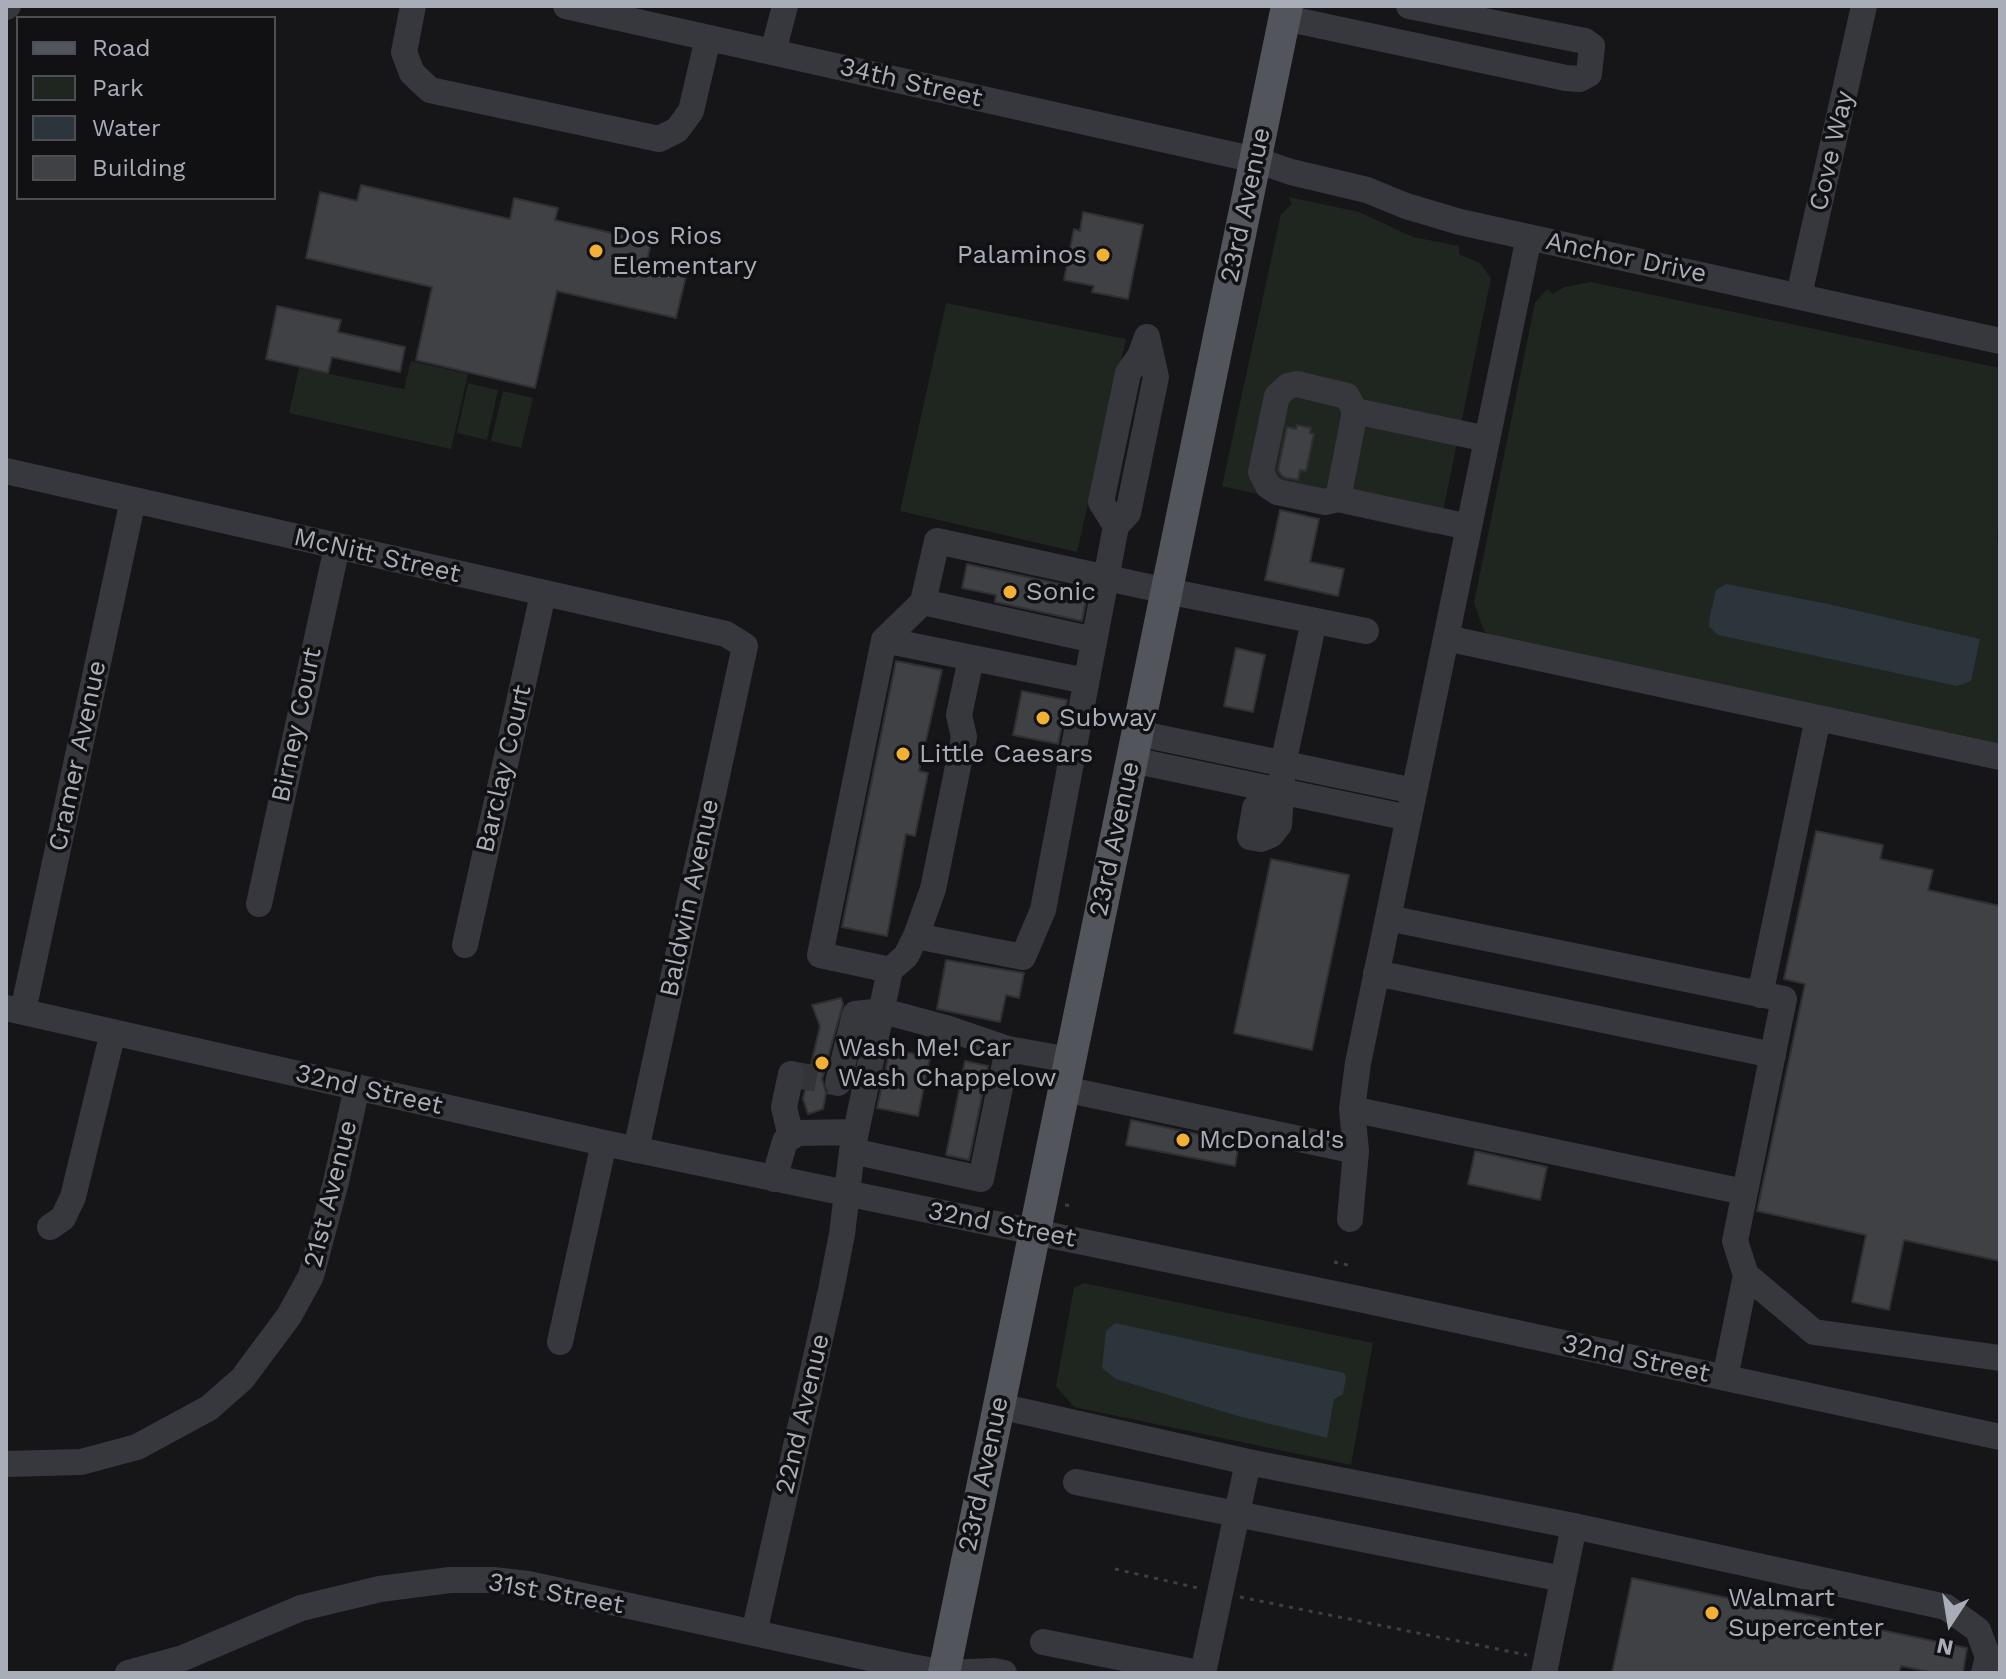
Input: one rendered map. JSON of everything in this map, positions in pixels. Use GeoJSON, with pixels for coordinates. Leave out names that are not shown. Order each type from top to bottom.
{"type":"FeatureCollection","features":[{"type":"Feature","properties":{"kind":"main road","name":"23rd Avenue"},"geometry":{"type":"LineString","coordinates":[[944,1673],[1286,12]]}},
{"type":"Feature","properties":{"kind":"street"},"geometry":{"type":"LineString","coordinates":[[413,6],[404,52],[412,73],[430,90],[659,139],[677,130],[691,111],[708,38]]}},
{"type":"Feature","properties":{"kind":"street","name":"34th Street"},"geometry":{"type":"LineString","coordinates":[[566,6],[1256,160]]}},
{"type":"Feature","properties":{"kind":"street"},"geometry":{"type":"LineString","coordinates":[[773,52],[785,6]]}},
{"type":"Feature","properties":{"kind":"street"},"geometry":{"type":"LineString","coordinates":[[1286,12],[1566,78],[1580,79],[1589,74],[1592,46],[1585,41],[1409,6]]}},
{"type":"Feature","properties":{"kind":"street","name":"Cove Way"},"geometry":{"type":"LineString","coordinates":[[1799,295],[1864,6]]}},
{"type":"Feature","properties":{"kind":"street","name":"Anchor Drive"},"geometry":{"type":"LineString","coordinates":[[1256,160],[1291,172],[1367,190],[1406,206],[1460,222],[2000,341]]}},
{"type":"Feature","properties":{"kind":"street"},"geometry":{"type":"LineString","coordinates":[[1350,1219],[1356,1151],[1352,1109],[1376,973],[1529,237]]}},
{"type":"Feature","properties":{"kind":"street"},"geometry":{"type":"LineString","coordinates":[[916,936],[1023,957],[1043,910],[1116,526],[1128,513],[1156,377],[1147,337],[1140,356],[1128,373],[1101,502],[1116,526]]}},
{"type":"Feature","properties":{"kind":"street"},"geometry":{"type":"LineString","coordinates":[[1338,499],[1355,411],[1347,396],[1297,384],[1288,386],[1277,396],[1261,472],[1268,486],[1277,492],[1325,502],[1338,499],[1469,527]]}},
{"type":"Feature","properties":{"kind":"street"},"geometry":{"type":"LineString","coordinates":[[1355,411],[1487,439]]}},
{"type":"Feature","properties":{"kind":"street","name":"McNitt Street"},"geometry":{"type":"LineString","coordinates":[[6,471],[726,634],[745,646]]}},
{"type":"Feature","properties":{"kind":"street","name":"Cramer Avenue"},"geometry":{"type":"LineString","coordinates":[[14,1010],[133,500]]}},
{"type":"Feature","properties":{"kind":"street"},"geometry":{"type":"LineString","coordinates":[[971,659],[959,715],[964,737],[933,889],[906,956],[890,970],[820,955],[884,640],[923,602],[937,541],[1366,631]]}},
{"type":"Feature","properties":{"kind":"street","name":"Birney Court"},"geometry":{"type":"LineString","coordinates":[[259,904],[337,547]]}},
{"type":"Feature","properties":{"kind":"street","name":"Barclay Court"},"geometry":{"type":"LineString","coordinates":[[465,945],[543,594]]}},
{"type":"Feature","properties":{"kind":"street"},"geometry":{"type":"LineString","coordinates":[[923,602],[1094,640]]}},
{"type":"Feature","properties":{"kind":"street"},"geometry":{"type":"LineString","coordinates":[[1280,791],[1314,621]]}},
{"type":"Feature","properties":{"kind":"street"},"geometry":{"type":"LineString","coordinates":[[1446,638],[2000,757]]}},
{"type":"Feature","properties":{"kind":"street"},"geometry":{"type":"LineString","coordinates":[[884,640],[1086,681]]}},
{"type":"Feature","properties":{"kind":"street","name":"Baldwin Avenue"},"geometry":{"type":"LineString","coordinates":[[636,1150],[745,646]]}},
{"type":"Feature","properties":{"kind":"street"},"geometry":{"type":"LineString","coordinates":[[1725,1378],[1746,1275],[1735,1241],[1773,1055],[1772,997],[1818,718]]}},
{"type":"Feature","properties":{"kind":"street"},"geometry":{"type":"LineString","coordinates":[[1135,747],[1283,764],[1414,791]]}},
{"type":"Feature","properties":{"kind":"street"},"geometry":{"type":"LineString","coordinates":[[1135,747],[1280,791],[1409,818]]}},
{"type":"Feature","properties":{"kind":"street"},"geometry":{"type":"LineString","coordinates":[[1388,918],[1772,997]]}},
{"type":"Feature","properties":{"kind":"street","name":"22nd Avenue"},"geometry":{"type":"LineString","coordinates":[[754,1633],[831,1290],[854,1142],[890,970]]}},
{"type":"Feature","properties":{"kind":"street"},"geometry":{"type":"LineString","coordinates":[[1376,973],[1773,1055]]}},
{"type":"Feature","properties":{"kind":"street","name":"32nd Street"},"geometry":{"type":"LineString","coordinates":[[14,1010],[636,1150],[1035,1231],[2000,1437]]}},
{"type":"Feature","properties":{"kind":"street"},"geometry":{"type":"LineString","coordinates":[[838,1083],[855,1014],[883,1011],[1008,1049],[1123,1102],[1356,1151]]}},
{"type":"Feature","properties":{"kind":"street"},"geometry":{"type":"LineString","coordinates":[[50,1227],[63,1218],[73,1197],[113,1032]]}},
{"type":"Feature","properties":{"kind":"street"},"geometry":{"type":"LineString","coordinates":[[774,1179],[785,1141],[798,1133],[854,1142],[981,1179],[1008,1049]]}},
{"type":"Feature","properties":{"kind":"street"},"geometry":{"type":"LineString","coordinates":[[791,1074],[784,1107],[791,1137]]}},
{"type":"Feature","properties":{"kind":"street","name":"21st Avenue"},"geometry":{"type":"LineString","coordinates":[[6,1464],[75,1462],[137,1447],[174,1430],[209,1408],[242,1379],[276,1336],[304,1290],[319,1254],[357,1087]]}},
{"type":"Feature","properties":{"kind":"street"},"geometry":{"type":"LineString","coordinates":[[1352,1109],[1744,1192]]}},
{"type":"Feature","properties":{"kind":"street"},"geometry":{"type":"LineString","coordinates":[[560,1342],[604,1143]]}},
{"type":"Feature","properties":{"kind":"street"},"geometry":{"type":"LineString","coordinates":[[1746,1275],[1814,1332],[2000,1358]]}},
{"type":"Feature","properties":{"kind":"street"},"geometry":{"type":"LineString","coordinates":[[999,1406],[1248,1462],[1574,1526],[1946,1607],[1978,1630],[1988,1657],[1984,1673]]}},
{"type":"Feature","properties":{"kind":"street"},"geometry":{"type":"LineString","coordinates":[[1043,1642],[1201,1673],[1248,1462]]}},
{"type":"Feature","properties":{"kind":"street"},"geometry":{"type":"LineString","coordinates":[[1076,1482],[1563,1579]]}},
{"type":"Feature","properties":{"kind":"street"},"geometry":{"type":"LineString","coordinates":[[1545,1666],[1574,1526]]}},
{"type":"Feature","properties":{"kind":"street","name":"31st Street"},"geometry":{"type":"LineString","coordinates":[[128,1673],[194,1654],[301,1608],[380,1589],[450,1580],[528,1584],[944,1673],[1004,1673]]}},
{"type":"Feature","properties":{"kind":"path"},"geometry":{"type":"LineString","coordinates":[[1334,1262],[1348,1265]]}},
{"type":"Feature","properties":{"kind":"path"},"geometry":{"type":"LineString","coordinates":[[1115,1569],[1545,1666]]}},
{"type":"Feature","properties":{"kind":"green space"},"geometry":{"type":"Polygon","coordinates":[[[1289,197],[1359,212],[1413,237],[1459,246],[1459,254],[1480,263],[1491,278],[1443,511],[1433,534],[1222,486],[1281,214],[1292,204],[1289,197]]]}},
{"type":"Feature","properties":{"kind":"green space"},"geometry":{"type":"Polygon","coordinates":[[[1591,282],[2000,368],[1997,540],[2000,550],[2000,746],[1496,639],[1484,631],[1474,603],[1535,303],[1547,289],[1553,294],[1565,287],[1591,282]]]}},
{"type":"Feature","properties":{"kind":"green space"},"geometry":{"type":"Polygon","coordinates":[[[946,303],[1126,339],[1077,552],[900,511],[946,303]]]}},
{"type":"Feature","properties":{"kind":"green space"},"geometry":{"type":"Polygon","coordinates":[[[411,361],[468,374],[451,449],[289,413],[299,368],[404,389],[411,361]]]}},
{"type":"Feature","properties":{"kind":"green space"},"geometry":{"type":"Polygon","coordinates":[[[468,383],[498,390],[487,440],[457,433],[468,383]]]}},
{"type":"Feature","properties":{"kind":"green space"},"geometry":{"type":"Polygon","coordinates":[[[503,391],[533,398],[521,448],[491,441],[503,391]]]}},
{"type":"Feature","properties":{"kind":"green space"},"geometry":{"type":"Polygon","coordinates":[[[1084,1283],[1373,1343],[1351,1465],[1074,1407],[1056,1386],[1074,1288],[1084,1283]]]}},
{"type":"Feature","properties":{"kind":"water"},"geometry":{"type":"Polygon","coordinates":[[[1726,584],[1980,639],[1971,681],[1957,686],[1718,635],[1709,626],[1710,616],[1716,590],[1726,584]]]}},
{"type":"Feature","properties":{"kind":"water"},"geometry":{"type":"Polygon","coordinates":[[[1115,1323],[1344,1373],[1343,1394],[1334,1399],[1327,1438],[1238,1416],[1116,1379],[1102,1368],[1106,1331],[1115,1323]]]}},
{"type":"Feature","properties":{"kind":"building"},"geometry":{"type":"Polygon","coordinates":[[[361,185],[510,219],[514,198],[558,208],[555,220],[651,242],[646,266],[686,276],[676,318],[557,291],[535,388],[416,360],[432,287],[306,258],[320,192],[357,201],[361,185]]]}},
{"type":"Feature","properties":{"kind":"building","name":"Palaminos"},"geometry":{"type":"Polygon","coordinates":[[[1083,212],[1143,225],[1128,299],[1092,292],[1094,286],[1064,280],[1074,229],[1080,231],[1083,212]]]}},
{"type":"Feature","properties":{"kind":"building"},"geometry":{"type":"Polygon","coordinates":[[[277,306],[341,320],[338,332],[405,347],[400,372],[332,357],[328,373],[266,359],[277,306]]]}},
{"type":"Feature","properties":{"kind":"building"},"geometry":{"type":"Polygon","coordinates":[[[1297,425],[1311,428],[1310,433],[1314,434],[1306,471],[1300,470],[1298,480],[1283,477],[1278,470],[1287,427],[1296,429],[1297,425]]]}},
{"type":"Feature","properties":{"kind":"building"},"geometry":{"type":"Polygon","coordinates":[[[1280,510],[1319,519],[1310,562],[1344,569],[1338,596],[1265,580],[1280,510]]]}},
{"type":"Feature","properties":{"kind":"building","name":"Sonic"},"geometry":{"type":"Polygon","coordinates":[[[967,564],[1088,590],[1082,621],[995,602],[996,595],[962,588],[967,564]]]}},
{"type":"Feature","properties":{"kind":"building"},"geometry":{"type":"Polygon","coordinates":[[[1236,648],[1265,655],[1253,712],[1224,706],[1236,648]]]}},
{"type":"Feature","properties":{"kind":"building"},"geometry":{"type":"Polygon","coordinates":[[[896,661],[942,670],[919,771],[928,773],[915,836],[906,834],[887,936],[842,927],[896,661]]]}},
{"type":"Feature","properties":{"kind":"building","name":"Subway"},"geometry":{"type":"Polygon","coordinates":[[[1022,691],[1067,700],[1058,744],[1013,735],[1022,691]]]}},
{"type":"Feature","properties":{"kind":"building"},"geometry":{"type":"Polygon","coordinates":[[[1816,831],[1883,845],[1880,859],[1933,870],[1928,890],[2000,906],[2000,1261],[1904,1240],[1889,1310],[1852,1302],[1866,1235],[1757,1211],[1805,984],[1784,979],[1816,831]]]}},
{"type":"Feature","properties":{"kind":"building"},"geometry":{"type":"Polygon","coordinates":[[[1271,859],[1349,875],[1312,1050],[1234,1033],[1271,859]]]}},
{"type":"Feature","properties":{"kind":"building"},"geometry":{"type":"Polygon","coordinates":[[[946,960],[1024,973],[1019,998],[1006,995],[1000,1022],[937,1009],[946,960]]]}},
{"type":"Feature","properties":{"kind":"building","name":"Wash Me! Car Wash Chappelow"},"geometry":{"type":"Polygon","coordinates":[[[841,998],[843,1004],[822,1079],[826,1093],[823,1109],[808,1114],[803,1099],[820,1026],[812,1005],[841,998]]]}},
{"type":"Feature","properties":{"kind":"building"},"geometry":{"type":"Polygon","coordinates":[[[890,1049],[930,1057],[918,1116],[877,1108],[890,1049]]]}},
{"type":"Feature","properties":{"kind":"building"},"geometry":{"type":"Polygon","coordinates":[[[965,1061],[988,1066],[969,1160],[946,1155],[965,1061]]]}},
{"type":"Feature","properties":{"kind":"building","name":"McDonald's"},"geometry":{"type":"Polygon","coordinates":[[[1131,1120],[1239,1143],[1235,1166],[1126,1145],[1131,1120]]]}},
{"type":"Feature","properties":{"kind":"building"},"geometry":{"type":"Polygon","coordinates":[[[1475,1151],[1547,1167],[1540,1200],[1468,1184],[1475,1151]]]}},
{"type":"Feature","properties":{"kind":"building","name":"Walmart Supercenter"},"geometry":{"type":"Polygon","coordinates":[[[1632,1578],[1967,1648],[1963,1673],[1935,1673],[1901,1666],[1899,1673],[1612,1673],[1632,1578]]]}},
{"type":"Feature","properties":{"kind":"tunnel"},"geometry":{"type":"LineString","coordinates":[[791,1074],[838,1083]]}},
{"type":"Feature","properties":{"kind":"place","name":"Dos Rios Elementary"},"geometry":{"type":"Point","coordinates":[596,251]}},
{"type":"Feature","properties":{"kind":"place","name":"Palaminos"},"geometry":{"type":"Point","coordinates":[1103,255]}},
{"type":"Feature","properties":{"kind":"place","name":"Sonic"},"geometry":{"type":"Point","coordinates":[1010,592]}},
{"type":"Feature","properties":{"kind":"place","name":"Subway"},"geometry":{"type":"Point","coordinates":[1043,718]}},
{"type":"Feature","properties":{"kind":"place","name":"Little Caesars"},"geometry":{"type":"Point","coordinates":[903,754]}},
{"type":"Feature","properties":{"kind":"place","name":"Wash Me! Car Wash Chappelow"},"geometry":{"type":"Point","coordinates":[822,1063]}},
{"type":"Feature","properties":{"kind":"place","name":"McDonald's"},"geometry":{"type":"Point","coordinates":[1183,1140]}},
{"type":"Feature","properties":{"kind":"place","name":"Walmart Supercenter"},"geometry":{"type":"Point","coordinates":[1712,1613]}}]}
